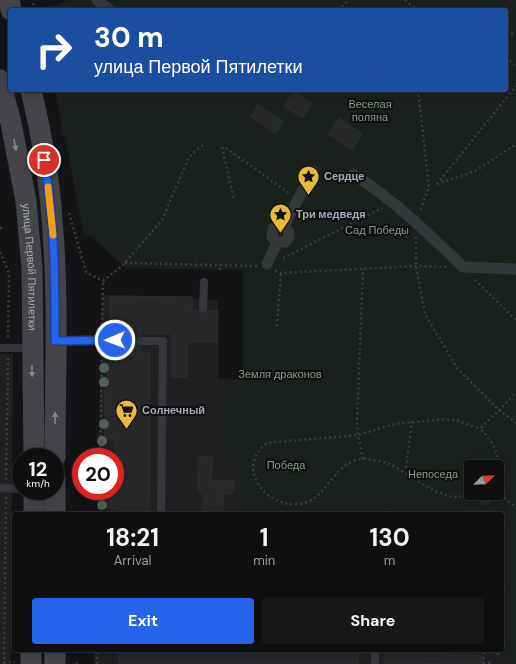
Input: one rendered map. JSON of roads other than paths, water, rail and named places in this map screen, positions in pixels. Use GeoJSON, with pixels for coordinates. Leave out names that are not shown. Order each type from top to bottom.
{"type":"FeatureCollection","features":[{"type":"Feature","properties":{"kind":"main road","name":"улица Первой Пятилетки"},"geometry":{"type":"LineString","coordinates":[[0,80],[6,125],[26,201],[32,268],[34,448]]}},
{"type":"Feature","properties":{"kind":"main road","name":"улица Первой Пятилетки"},"geometry":{"type":"LineString","coordinates":[[31,92],[47,174],[52,219],[55,283],[55,448]]}},
{"type":"Feature","properties":{"kind":"main road"},"geometry":{"type":"LineString","coordinates":[[34,500],[34,512]]}},
{"type":"Feature","properties":{"kind":"main road"},"geometry":{"type":"LineString","coordinates":[[55,500],[55,512]]}},
{"type":"Feature","properties":{"kind":"main road"},"geometry":{"type":"LineString","coordinates":[[55,652],[55,664]]}},
{"type":"Feature","properties":{"kind":"street"},"geometry":{"type":"LineString","coordinates":[[97,0],[107,8]]}},
{"type":"Feature","properties":{"kind":"street"},"geometry":{"type":"LineString","coordinates":[[264,265],[276,242],[282,243],[289,237],[289,232],[284,226],[313,170]]}},
{"type":"Feature","properties":{"kind":"street"},"geometry":{"type":"LineString","coordinates":[[353,174],[393,202],[463,267],[516,269]]}},
{"type":"Feature","properties":{"kind":"lane"},"geometry":{"type":"LineString","coordinates":[[204,282],[204,308]]}},
{"type":"Feature","properties":{"kind":"lane"},"geometry":{"type":"LineString","coordinates":[[55,341],[115,340]]}},
{"type":"Feature","properties":{"kind":"lane"},"geometry":{"type":"LineString","coordinates":[[140,341],[163,341],[161,512]]}},
{"type":"Feature","properties":{"kind":"lane"},"geometry":{"type":"LineString","coordinates":[[4,348],[32,348]]}},
{"type":"Feature","properties":{"kind":"lane"},"geometry":{"type":"LineString","coordinates":[[375,652],[375,664]]}},
{"type":"Feature","properties":{"kind":"place","name":"Сердце"},"geometry":{"type":"Point","coordinates":[308,196]}},
{"type":"Feature","properties":{"kind":"place","name":"Три медведя"},"geometry":{"type":"Point","coordinates":[280,234]}},
{"type":"Feature","properties":{"kind":"place","name":"Солнечный"},"geometry":{"type":"Point","coordinates":[127,430]}},
{"type":"Feature","properties":{"kind":"park label","name":"Веселая поляна"},"geometry":{"type":"Point","coordinates":[370,110]}},
{"type":"Feature","properties":{"kind":"park label","name":"Сад Победы"},"geometry":{"type":"Point","coordinates":[377,230]}},
{"type":"Feature","properties":{"kind":"park label","name":"Земля драконов"},"geometry":{"type":"Point","coordinates":[280,374]}},
{"type":"Feature","properties":{"kind":"park label","name":"Победа"},"geometry":{"type":"Point","coordinates":[286,465]}},
{"type":"Feature","properties":{"kind":"park label","name":"Непоседа"},"geometry":{"type":"Point","coordinates":[433,474]}}]}
